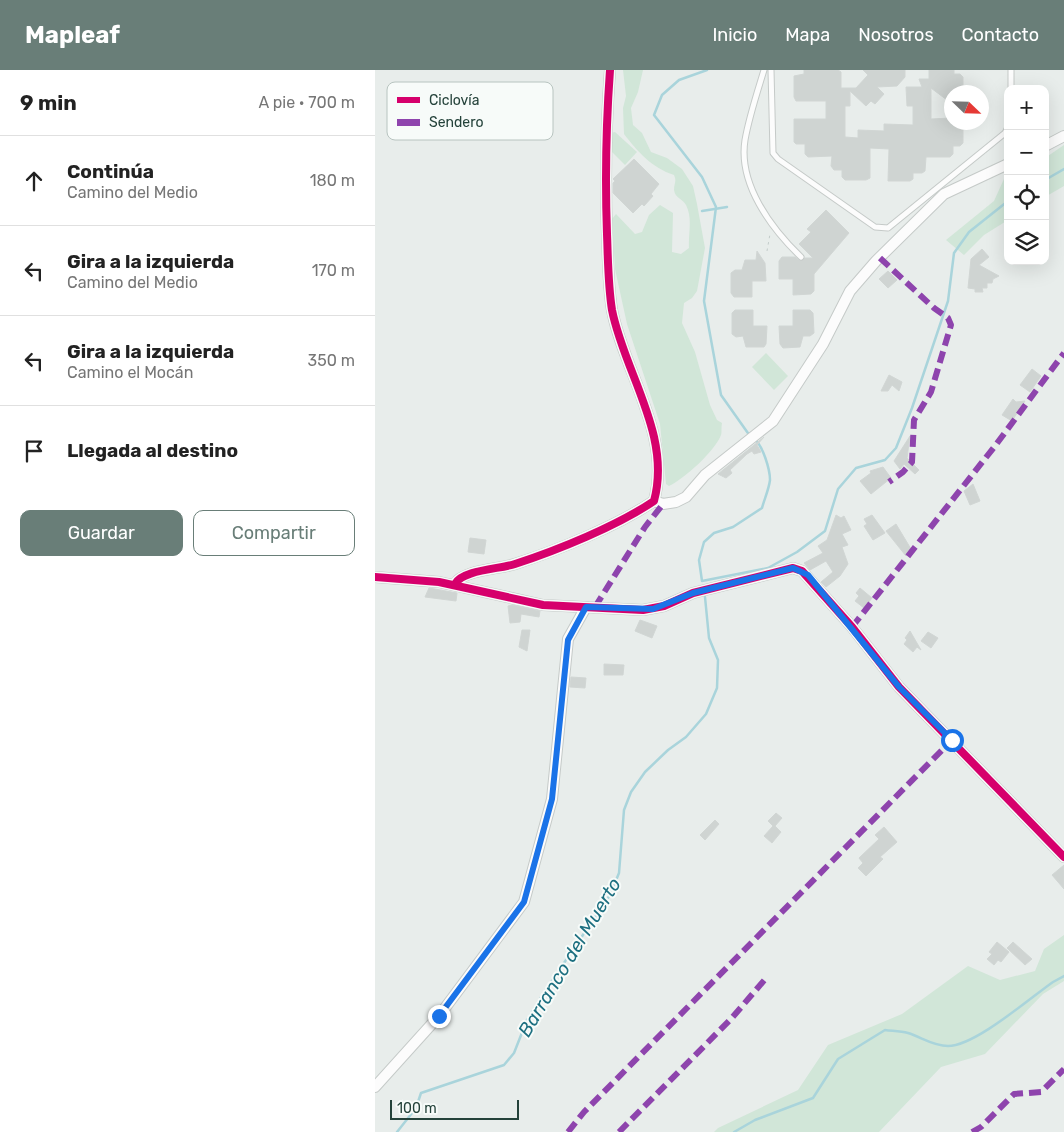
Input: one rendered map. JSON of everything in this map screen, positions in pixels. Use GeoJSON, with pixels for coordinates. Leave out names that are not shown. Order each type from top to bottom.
{"type":"FeatureCollection","features":[{"type":"Feature","properties":{"kind":"street"},"geometry":{"type":"LineString","coordinates":[[611,70],[605,179],[609,285],[617,329],[651,427],[657,472],[654,500]]}},
{"type":"Feature","properties":{"kind":"street"},"geometry":{"type":"LineString","coordinates":[[1049,144],[1064,136]]}},
{"type":"Feature","properties":{"kind":"street"},"geometry":{"type":"LineString","coordinates":[[654,500],[663,504],[676,502],[686,497],[705,475],[773,421],[823,344],[849,291],[876,261],[943,194],[1004,166]]}},
{"type":"Feature","properties":{"kind":"street"},"geometry":{"type":"LineString","coordinates":[[455,584],[463,576],[515,564],[595,532],[654,500]]}},
{"type":"Feature","properties":{"kind":"street"},"geometry":{"type":"LineString","coordinates":[[375,577],[455,584],[485,594],[543,605],[653,609],[693,593],[793,568],[802,571],[852,627],[899,687],[1064,857]]}},
{"type":"Feature","properties":{"kind":"street"},"geometry":{"type":"LineString","coordinates":[[375,1087],[439,1016],[524,902],[552,799],[568,640],[586,607]]}},
{"type":"Feature","properties":{"kind":"lane"},"geometry":{"type":"LineString","coordinates":[[764,70],[745,142],[748,181],[773,226],[801,257]]}},
{"type":"Feature","properties":{"kind":"lane"},"geometry":{"type":"LineString","coordinates":[[771,70],[773,153],[778,159],[875,227],[888,228],[1006,130]]}},
{"type":"Feature","properties":{"kind":"lane"},"geometry":{"type":"LineString","coordinates":[[1011,70],[1011,85]]}},
{"type":"Feature","properties":{"kind":"path"},"geometry":{"type":"LineString","coordinates":[[767,251],[773,226]]}},
{"type":"Feature","properties":{"kind":"green space"},"geometry":{"type":"Polygon","coordinates":[[[623,70],[643,70],[638,92],[631,108],[633,125],[642,133],[651,152],[667,158],[682,169],[693,186],[705,248],[697,291],[692,298],[684,303],[682,323],[695,352],[710,405],[717,420],[722,423],[721,434],[712,449],[698,464],[669,486],[666,484],[660,424],[627,324],[615,269],[612,219],[616,214],[635,234],[642,232],[649,215],[660,205],[673,213],[672,252],[681,254],[689,248],[689,216],[686,205],[675,193],[674,175],[652,163],[640,153],[624,134],[623,108],[626,96],[623,70]]]}},
{"type":"Feature","properties":{"kind":"green space"},"geometry":{"type":"Polygon","coordinates":[[[615,132],[637,152],[625,165],[610,150],[611,133],[615,132]]]}},
{"type":"Feature","properties":{"kind":"green space"},"geometry":{"type":"Polygon","coordinates":[[[1064,145],[1064,186],[1049,195],[1049,175],[1049,155],[1064,145]]]}},
{"type":"Feature","properties":{"kind":"green space"},"geometry":{"type":"Polygon","coordinates":[[[1004,179],[1004,222],[984,235],[964,255],[946,240],[994,201],[1004,179]]]}},
{"type":"Feature","properties":{"kind":"green space"},"geometry":{"type":"Polygon","coordinates":[[[766,353],[788,376],[774,390],[752,367],[766,353]]]}},
{"type":"Feature","properties":{"kind":"green space"},"geometry":{"type":"Polygon","coordinates":[[[1064,935],[1064,981],[1043,994],[985,1054],[941,1067],[879,1132],[714,1132],[718,1128],[798,1090],[828,1045],[902,1014],[968,966],[1000,980],[1035,971],[1044,949],[1064,935]]]}},
{"type":"Feature","properties":{"kind":"building"},"geometry":{"type":"Polygon","coordinates":[[[804,70],[838,70],[841,72],[841,88],[856,88],[868,75],[863,70],[905,70],[905,77],[897,86],[877,87],[884,94],[875,104],[871,101],[866,106],[850,91],[850,106],[845,106],[845,137],[858,138],[858,130],[884,131],[884,124],[913,125],[913,106],[907,106],[906,87],[922,87],[919,79],[929,79],[929,70],[954,70],[954,74],[960,74],[963,77],[963,85],[944,85],[944,98],[931,88],[931,119],[944,118],[944,130],[963,130],[963,143],[960,146],[953,146],[953,154],[950,157],[926,157],[925,171],[913,173],[913,179],[910,181],[888,181],[889,149],[870,148],[870,178],[866,180],[845,180],[842,177],[842,170],[834,170],[831,166],[832,156],[808,157],[805,154],[805,144],[796,144],[794,142],[794,119],[826,119],[826,101],[796,101],[794,97],[794,76],[804,74],[804,70]]]}},
{"type":"Feature","properties":{"kind":"building"},"geometry":{"type":"Polygon","coordinates":[[[634,159],[659,184],[651,194],[653,196],[644,206],[642,204],[633,213],[613,193],[613,183],[615,181],[613,179],[634,159]]]}},
{"type":"Feature","properties":{"kind":"building"},"geometry":{"type":"Polygon","coordinates":[[[826,210],[849,233],[814,274],[814,291],[811,294],[793,295],[793,279],[779,279],[779,261],[782,257],[795,257],[800,261],[805,258],[813,258],[799,244],[811,232],[807,229],[826,210]]]}},
{"type":"Feature","properties":{"kind":"building"},"geometry":{"type":"Polygon","coordinates":[[[982,249],[989,257],[979,265],[999,276],[993,279],[992,283],[987,283],[987,288],[982,288],[983,292],[975,292],[975,289],[968,288],[971,259],[982,249]]]}},
{"type":"Feature","properties":{"kind":"building"},"geometry":{"type":"Polygon","coordinates":[[[757,251],[765,263],[766,281],[752,281],[752,297],[734,297],[731,293],[731,273],[735,270],[742,270],[745,260],[756,260],[757,251]]]}},
{"type":"Feature","properties":{"kind":"building"},"geometry":{"type":"Polygon","coordinates":[[[888,271],[897,280],[888,288],[879,279],[888,271]]]}},
{"type":"Feature","properties":{"kind":"building"},"geometry":{"type":"Polygon","coordinates":[[[735,310],[753,310],[753,326],[767,326],[766,344],[764,347],[746,347],[743,336],[736,337],[732,334],[732,313],[735,310]]]}},
{"type":"Feature","properties":{"kind":"building"},"geometry":{"type":"Polygon","coordinates":[[[793,310],[810,310],[813,313],[814,333],[810,336],[803,336],[800,347],[783,348],[780,344],[779,326],[793,326],[793,310]]]}},
{"type":"Feature","properties":{"kind":"building"},"geometry":{"type":"Polygon","coordinates":[[[1032,369],[1041,376],[1030,392],[1020,385],[1032,369]]]}},
{"type":"Feature","properties":{"kind":"building"},"geometry":{"type":"Polygon","coordinates":[[[889,375],[902,382],[899,391],[892,385],[888,391],[881,391],[889,375]]]}},
{"type":"Feature","properties":{"kind":"building"},"geometry":{"type":"Polygon","coordinates":[[[1013,399],[1016,402],[1025,401],[1012,421],[1002,415],[1013,399]]]}},
{"type":"Feature","properties":{"kind":"building"},"geometry":{"type":"Polygon","coordinates":[[[910,436],[907,458],[919,470],[915,474],[904,464],[900,469],[894,461],[910,436]]]}},
{"type":"Feature","properties":{"kind":"building"},"geometry":{"type":"Polygon","coordinates":[[[764,437],[757,445],[761,452],[754,454],[752,451],[747,454],[730,470],[732,473],[726,478],[718,474],[764,437]]]}},
{"type":"Feature","properties":{"kind":"building"},"geometry":{"type":"Polygon","coordinates":[[[883,467],[891,478],[871,494],[860,481],[871,473],[870,471],[883,467]]]}},
{"type":"Feature","properties":{"kind":"building"},"geometry":{"type":"Polygon","coordinates":[[[973,484],[980,501],[970,505],[964,491],[973,484]]]}},
{"type":"Feature","properties":{"kind":"building"},"geometry":{"type":"Polygon","coordinates":[[[836,515],[841,518],[844,516],[851,530],[842,534],[848,545],[842,547],[848,564],[840,576],[826,587],[821,582],[833,572],[826,561],[810,570],[804,563],[823,553],[818,546],[827,540],[836,515]]]}},
{"type":"Feature","properties":{"kind":"building"},"geometry":{"type":"Polygon","coordinates":[[[872,515],[885,533],[873,540],[864,526],[867,524],[864,519],[872,515]]]}},
{"type":"Feature","properties":{"kind":"building"},"geometry":{"type":"Polygon","coordinates":[[[896,524],[911,549],[906,556],[886,531],[896,524]]]}},
{"type":"Feature","properties":{"kind":"building"},"geometry":{"type":"Polygon","coordinates":[[[470,538],[486,540],[484,554],[468,552],[470,538]]]}},
{"type":"Feature","properties":{"kind":"building"},"geometry":{"type":"Polygon","coordinates":[[[429,588],[457,593],[456,601],[425,597],[429,588]]]}},
{"type":"Feature","properties":{"kind":"building"},"geometry":{"type":"Polygon","coordinates":[[[860,588],[872,598],[864,608],[855,601],[859,596],[856,593],[860,588]]]}},
{"type":"Feature","properties":{"kind":"building"},"geometry":{"type":"Polygon","coordinates":[[[512,605],[540,611],[539,617],[521,614],[520,622],[510,623],[508,606],[512,605]]]}},
{"type":"Feature","properties":{"kind":"building"},"geometry":{"type":"Polygon","coordinates":[[[640,620],[657,626],[652,638],[635,631],[640,620]]]}},
{"type":"Feature","properties":{"kind":"building"},"geometry":{"type":"Polygon","coordinates":[[[522,630],[530,630],[527,651],[519,647],[522,630]]]}},
{"type":"Feature","properties":{"kind":"building"},"geometry":{"type":"Polygon","coordinates":[[[910,631],[921,650],[917,647],[913,652],[904,644],[907,640],[905,638],[910,631]]]}},
{"type":"Feature","properties":{"kind":"building"},"geometry":{"type":"Polygon","coordinates":[[[928,632],[938,638],[931,648],[921,641],[928,632]]]}},
{"type":"Feature","properties":{"kind":"building"},"geometry":{"type":"Polygon","coordinates":[[[604,664],[624,665],[623,675],[604,675],[604,664]]]}},
{"type":"Feature","properties":{"kind":"building"},"geometry":{"type":"Polygon","coordinates":[[[571,677],[586,678],[585,688],[570,687],[571,677]]]}},
{"type":"Feature","properties":{"kind":"building"},"geometry":{"type":"Polygon","coordinates":[[[776,813],[782,818],[775,826],[781,832],[772,843],[764,836],[773,826],[768,821],[776,813]]]}},
{"type":"Feature","properties":{"kind":"building"},"geometry":{"type":"Polygon","coordinates":[[[715,820],[719,824],[705,840],[700,835],[715,820]]]}},
{"type":"Feature","properties":{"kind":"building"},"geometry":{"type":"Polygon","coordinates":[[[884,827],[897,842],[880,857],[883,859],[866,876],[858,868],[863,863],[859,858],[879,839],[875,835],[884,827]]]}},
{"type":"Feature","properties":{"kind":"building"},"geometry":{"type":"Polygon","coordinates":[[[1064,865],[1064,889],[1052,875],[1064,865]]]}},
{"type":"Feature","properties":{"kind":"building"},"geometry":{"type":"Polygon","coordinates":[[[997,942],[1009,952],[1001,962],[998,960],[994,965],[987,959],[992,954],[989,952],[997,942]]]}},
{"type":"Feature","properties":{"kind":"building"},"geometry":{"type":"Polygon","coordinates":[[[1013,942],[1032,959],[1025,965],[1007,948],[1013,942]]]}},
{"type":"Feature","properties":{"kind":"waterway","name":"Barranco del Muerto"},"geometry":{"type":"LineString","coordinates":[[707,70],[679,80],[662,95],[654,115],[702,177],[716,207],[704,301],[721,395],[750,436]]}},
{"type":"Feature","properties":{"kind":"waterway"},"geometry":{"type":"LineString","coordinates":[[1049,178],[1064,169]]}},
{"type":"Feature","properties":{"kind":"waterway"},"geometry":{"type":"LineString","coordinates":[[754,439],[763,452],[770,476],[769,487],[762,508],[733,527],[714,533],[704,542],[699,560],[702,581],[768,568],[797,552],[825,531],[838,489],[856,468],[885,460],[896,448],[912,408],[948,301],[954,253],[969,232],[1004,204]]}},
{"type":"Feature","properties":{"kind":"waterway","name":"Barranco del Muerto"},"geometry":{"type":"LineString","coordinates":[[702,211],[727,207]]}},
{"type":"Feature","properties":{"kind":"waterway","name":"Barranco del Muerto"},"geometry":{"type":"LineString","coordinates":[[397,1132],[416,1108],[421,1093],[504,1065],[514,1053],[527,1020],[545,991],[610,895],[619,873],[624,810],[631,792],[645,772],[668,750],[686,737],[706,714],[717,688],[718,660],[709,638],[705,597]]}},
{"type":"Feature","properties":{"kind":"waterway"},"geometry":{"type":"LineString","coordinates":[[734,1132],[755,1120],[813,1098],[838,1059],[885,1030],[908,1033],[943,1046],[959,1044],[987,1030],[1064,976]]}},
{"type":"Feature","properties":{"kind":"marked path"},"geometry":{"type":"LineString","coordinates":[[880,258],[934,308],[948,318],[951,325],[931,392],[914,420],[912,462],[903,472],[889,482]]}},
{"type":"Feature","properties":{"kind":"marked path"},"geometry":{"type":"LineString","coordinates":[[852,627],[995,446],[1064,353]]}},
{"type":"Feature","properties":{"kind":"marked path"},"geometry":{"type":"LineString","coordinates":[[595,607],[645,527],[663,504]]}},
{"type":"Feature","properties":{"kind":"marked path"},"geometry":{"type":"LineString","coordinates":[[568,1132],[584,1112],[952,740]]}},
{"type":"Feature","properties":{"kind":"marked path"},"geometry":{"type":"LineString","coordinates":[[619,1132],[731,1019],[767,977]]}},
{"type":"Feature","properties":{"kind":"marked path"},"geometry":{"type":"LineString","coordinates":[[972,1132],[981,1127],[1014,1094],[1041,1092],[1064,1069]]}},
{"type":"Feature","properties":{"kind":"cycle path"},"geometry":{"type":"LineString","coordinates":[[455,584],[459,579],[473,573],[515,564],[568,545],[623,519],[654,501],[658,476],[657,452],[652,428],[618,333],[612,310],[608,272],[606,172],[610,70]]}},
{"type":"Feature","properties":{"kind":"cycle path"},"geometry":{"type":"LineString","coordinates":[[375,577],[439,582],[543,605],[643,610],[664,606],[693,593],[793,568],[802,571],[852,627],[899,687],[1064,857]]}},
{"type":"Feature","properties":{"kind":"route"},"geometry":{"type":"LineString","coordinates":[[439,1016],[524,902],[552,799],[568,640],[586,607],[653,609],[693,593],[793,568],[798,569],[808,575],[899,687],[952,740]]}}]}
